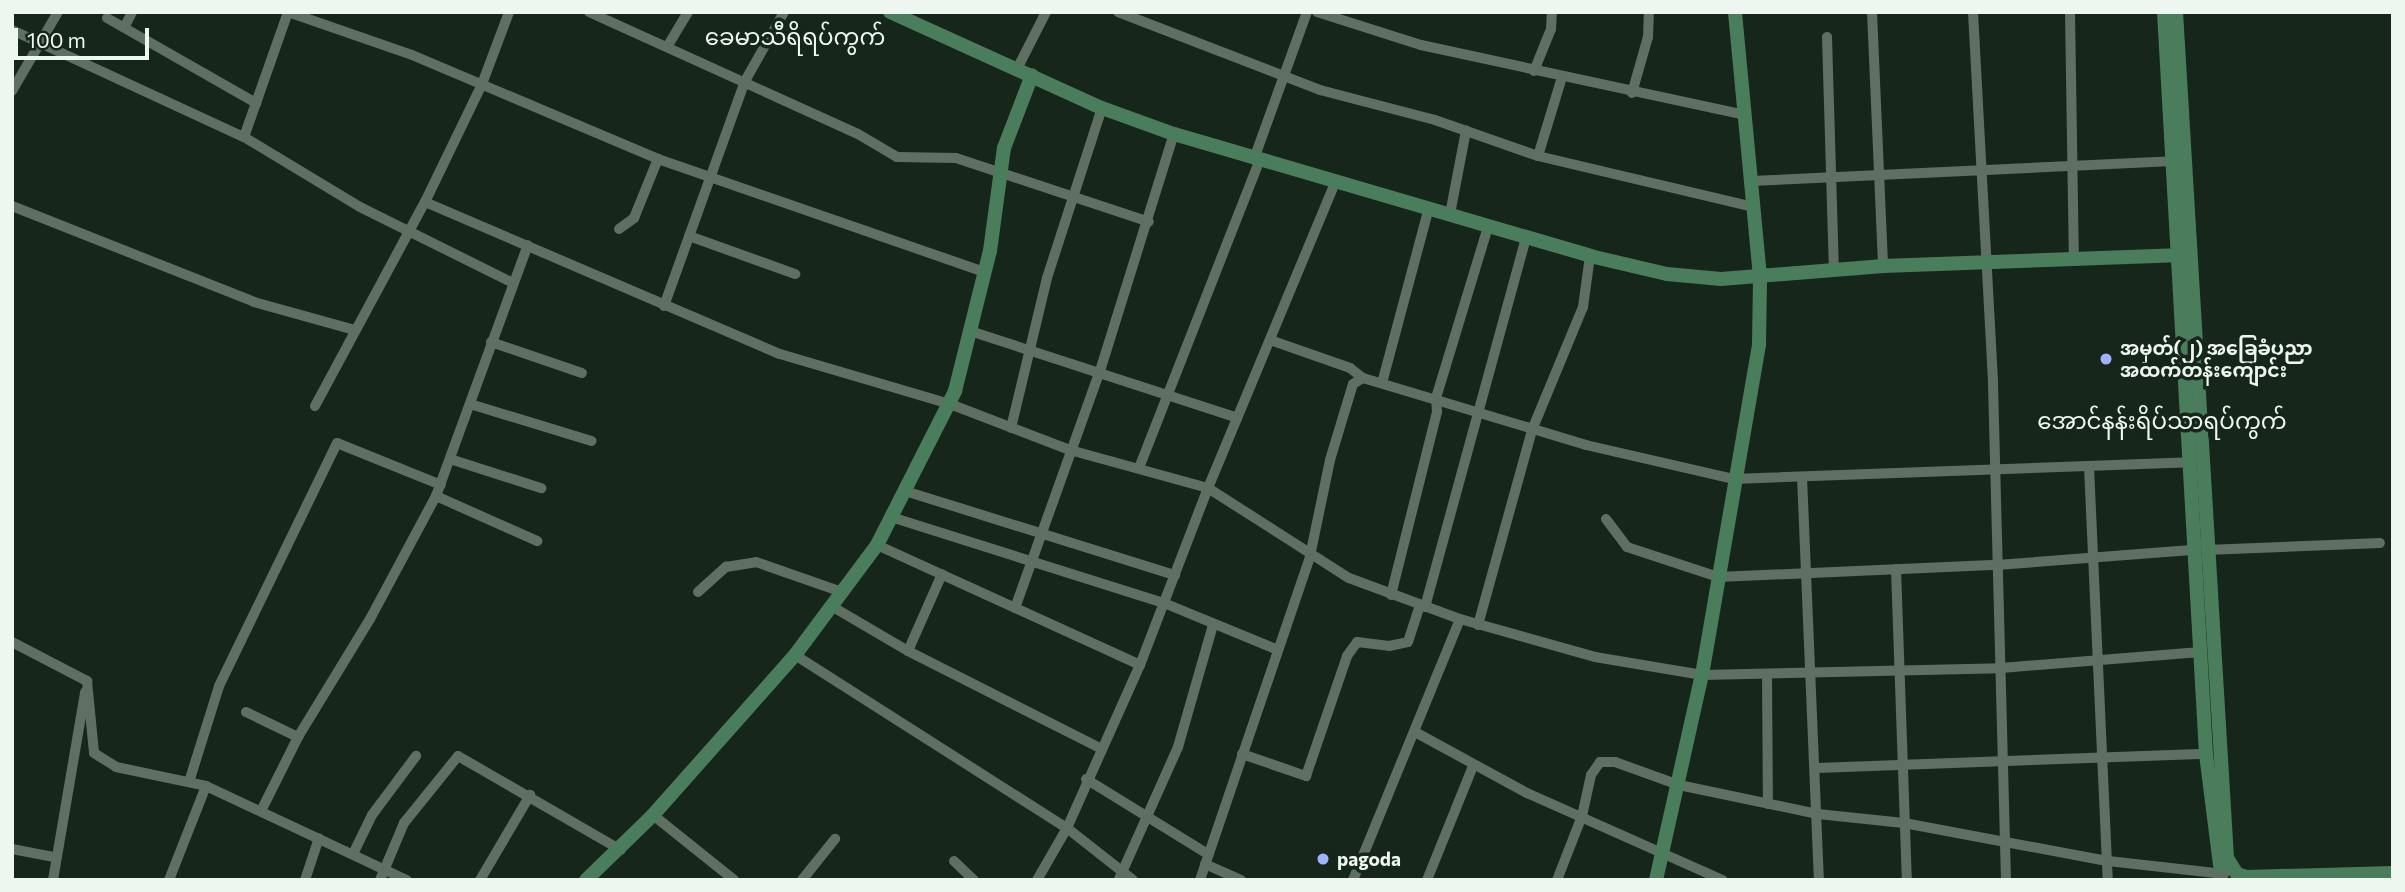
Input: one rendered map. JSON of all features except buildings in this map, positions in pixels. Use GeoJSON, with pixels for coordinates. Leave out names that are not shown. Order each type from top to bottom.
{"type":"FeatureCollection","features":[{"type":"Feature","properties":{"kind":"street"},"geometry":{"type":"LineString","coordinates":[[12,91],[58,12]]}},
{"type":"Feature","properties":{"kind":"street"},"geometry":{"type":"LineString","coordinates":[[125,26],[132,12]]}},
{"type":"Feature","properties":{"kind":"street"},"geometry":{"type":"LineString","coordinates":[[244,137],[288,12],[339,27],[658,159],[985,272]]}},
{"type":"Feature","properties":{"kind":"street"},"geometry":{"type":"LineString","coordinates":[[315,406],[425,202],[482,84],[509,12]]}},
{"type":"Feature","properties":{"kind":"street"},"geometry":{"type":"LineString","coordinates":[[589,12],[858,134],[897,157],[956,158],[1077,195],[1149,222]]}},
{"type":"Feature","properties":{"kind":"street"},"geometry":{"type":"LineString","coordinates":[[667,47],[688,12]]}},
{"type":"Feature","properties":{"kind":"street"},"geometry":{"type":"LineString","coordinates":[[664,306],[744,84],[784,12]]}},
{"type":"Feature","properties":{"kind":"street"},"geometry":{"type":"LineString","coordinates":[[890,12],[1102,108],[1174,134],[1590,256],[1694,278],[1760,277],[1883,266],[2184,255]]}},
{"type":"Feature","properties":{"kind":"street"},"geometry":{"type":"LineString","coordinates":[[1017,69],[1046,12]]}},
{"type":"Feature","properties":{"kind":"street"},"geometry":{"type":"LineString","coordinates":[[1118,12],[1285,78],[1466,131],[1538,156],[1753,207]]}},
{"type":"Feature","properties":{"kind":"street"},"geometry":{"type":"LineString","coordinates":[[1139,468],[1257,159],[1307,12]]}},
{"type":"Feature","properties":{"kind":"street"},"geometry":{"type":"LineString","coordinates":[[1317,12],[1421,45],[1632,93],[1744,115]]}},
{"type":"Feature","properties":{"kind":"street"},"geometry":{"type":"LineString","coordinates":[[1632,93],[1648,37],[1649,12]]}},
{"type":"Feature","properties":{"kind":"street"},"geometry":{"type":"LineString","coordinates":[[1656,880],[1702,676],[1733,479],[1759,344],[1760,277],[1735,12]]}},
{"type":"Feature","properties":{"kind":"street"},"geometry":{"type":"LineString","coordinates":[[1872,12],[1883,266]]}},
{"type":"Feature","properties":{"kind":"street"},"geometry":{"type":"LineString","coordinates":[[1973,12],[2001,668],[2006,880]]}},
{"type":"Feature","properties":{"kind":"street"},"geometry":{"type":"LineString","coordinates":[[2070,12],[2074,258]]}},
{"type":"Feature","properties":{"kind":"street"},"geometry":{"type":"LineString","coordinates":[[2164,12],[2174,161],[2184,255],[2200,550],[2225,845],[2231,867],[2246,877],[2393,873]]}},
{"type":"Feature","properties":{"kind":"street"},"geometry":{"type":"LineString","coordinates":[[1557,880],[1582,816],[1591,775],[1600,762],[1615,762],[1679,785],[1818,814],[1904,823],[2108,860],[2227,877],[2215,847],[2206,754],[2200,652],[2200,550],[2190,462],[2176,12]]}},
{"type":"Feature","properties":{"kind":"street"},"geometry":{"type":"LineString","coordinates":[[1534,71],[1553,13]]}},
{"type":"Feature","properties":{"kind":"street"},"geometry":{"type":"LineString","coordinates":[[107,18],[256,103]]}},
{"type":"Feature","properties":{"kind":"street"},"geometry":{"type":"LineString","coordinates":[[12,30],[244,137],[360,206],[513,282]]}},
{"type":"Feature","properties":{"kind":"street"},"geometry":{"type":"LineString","coordinates":[[1827,37],[1834,177],[1834,271]]}},
{"type":"Feature","properties":{"kind":"street"},"geometry":{"type":"LineString","coordinates":[[586,880],[621,850],[795,655],[877,545],[950,404],[985,272],[1000,170],[1032,75]]}},
{"type":"Feature","properties":{"kind":"street"},"geometry":{"type":"LineString","coordinates":[[1538,156],[1562,77]]}},
{"type":"Feature","properties":{"kind":"street"},"geometry":{"type":"LineString","coordinates":[[1011,428],[1047,278],[1077,195],[1102,108]]}},
{"type":"Feature","properties":{"kind":"street"},"geometry":{"type":"LineString","coordinates":[[1450,214],[1466,131]]}},
{"type":"Feature","properties":{"kind":"street"},"geometry":{"type":"LineString","coordinates":[[1015,608],[1038,534],[1100,371],[1149,222],[1174,134]]}},
{"type":"Feature","properties":{"kind":"street"},"geometry":{"type":"LineString","coordinates":[[619,229],[634,218],[658,159]]}},
{"type":"Feature","properties":{"kind":"street"},"geometry":{"type":"LineString","coordinates":[[1751,181],[2174,161]]}},
{"type":"Feature","properties":{"kind":"street"},"geometry":{"type":"LineString","coordinates":[[1037,880],[1067,828],[1086,779],[1140,665],[1208,488],[1335,183]]}},
{"type":"Feature","properties":{"kind":"street"},"geometry":{"type":"LineString","coordinates":[[425,202],[780,355],[950,404],[1070,450],[1208,488],[1310,556],[1391,596],[1478,625],[1595,657],[1702,676],[2001,668],[2200,652]]}},
{"type":"Feature","properties":{"kind":"street"},"geometry":{"type":"LineString","coordinates":[[12,206],[254,302],[355,330]]}},
{"type":"Feature","properties":{"kind":"street"},"geometry":{"type":"LineString","coordinates":[[1382,383],[1429,208]]}},
{"type":"Feature","properties":{"kind":"street"},"geometry":{"type":"LineString","coordinates":[[1391,596],[1437,412],[1436,398],[1488,227]]}},
{"type":"Feature","properties":{"kind":"street"},"geometry":{"type":"LineString","coordinates":[[689,236],[794,274]]}},
{"type":"Feature","properties":{"kind":"street"},"geometry":{"type":"LineString","coordinates":[[1242,754],[1306,776],[1347,656],[1357,642],[1389,646],[1408,642],[1422,606],[1526,237]]}},
{"type":"Feature","properties":{"kind":"street"},"geometry":{"type":"LineString","coordinates":[[262,809],[298,737],[364,630],[436,496],[528,246]]}},
{"type":"Feature","properties":{"kind":"street"},"geometry":{"type":"LineString","coordinates":[[1478,625],[1532,430],[1583,307],[1590,256]]}},
{"type":"Feature","properties":{"kind":"street"},"geometry":{"type":"LineString","coordinates":[[970,331],[1032,348],[1237,418]]}},
{"type":"Feature","properties":{"kind":"street"},"geometry":{"type":"LineString","coordinates":[[1270,340],[1350,368],[1363,378],[1436,398],[1532,430],[1733,479],[2190,462]]}},
{"type":"Feature","properties":{"kind":"street"},"geometry":{"type":"LineString","coordinates":[[491,342],[582,373]]}},
{"type":"Feature","properties":{"kind":"street"},"geometry":{"type":"LineString","coordinates":[[1200,880],[1310,556],[1333,450],[1353,384],[1363,378]]}},
{"type":"Feature","properties":{"kind":"street"},"geometry":{"type":"LineString","coordinates":[[470,404],[592,441]]}},
{"type":"Feature","properties":{"kind":"street"},"geometry":{"type":"LineString","coordinates":[[189,782],[219,686],[337,443],[441,485]]}},
{"type":"Feature","properties":{"kind":"street"},"geometry":{"type":"LineString","coordinates":[[450,459],[541,488]]}},
{"type":"Feature","properties":{"kind":"street"},"geometry":{"type":"LineString","coordinates":[[2089,467],[2100,660],[2108,880]]}},
{"type":"Feature","properties":{"kind":"street"},"geometry":{"type":"LineString","coordinates":[[1802,477],[1817,768],[1819,880]]}},
{"type":"Feature","properties":{"kind":"street"},"geometry":{"type":"LineString","coordinates":[[905,491],[1175,575]]}},
{"type":"Feature","properties":{"kind":"street"},"geometry":{"type":"LineString","coordinates":[[436,496],[537,541]]}},
{"type":"Feature","properties":{"kind":"street"},"geometry":{"type":"LineString","coordinates":[[891,517],[1164,603],[1278,650]]}},
{"type":"Feature","properties":{"kind":"street"},"geometry":{"type":"LineString","coordinates":[[1606,519],[1627,547],[1718,577],[1805,575],[1997,565],[2200,550],[2380,543]]}},
{"type":"Feature","properties":{"kind":"street"},"geometry":{"type":"LineString","coordinates":[[877,545],[1140,665]]}},
{"type":"Feature","properties":{"kind":"street"},"geometry":{"type":"LineString","coordinates":[[698,592],[726,567],[756,562],[842,592]]}},
{"type":"Feature","properties":{"kind":"street"},"geometry":{"type":"LineString","coordinates":[[1896,569],[1907,880]]}},
{"type":"Feature","properties":{"kind":"street"},"geometry":{"type":"LineString","coordinates":[[908,651],[942,574]]}},
{"type":"Feature","properties":{"kind":"street"},"geometry":{"type":"LineString","coordinates":[[833,607],[908,651],[1102,749]]}},
{"type":"Feature","properties":{"kind":"street"},"geometry":{"type":"LineString","coordinates":[[1353,880],[1460,619]]}},
{"type":"Feature","properties":{"kind":"street"},"geometry":{"type":"LineString","coordinates":[[1120,877],[1178,747],[1213,625]]}},
{"type":"Feature","properties":{"kind":"street"},"geometry":{"type":"LineString","coordinates":[[12,642],[87,681]]}},
{"type":"Feature","properties":{"kind":"street"},"geometry":{"type":"LineString","coordinates":[[795,655],[1067,828],[1120,877],[1133,880]]}},
{"type":"Feature","properties":{"kind":"street"},"geometry":{"type":"LineString","coordinates":[[1767,674],[1769,804]]}},
{"type":"Feature","properties":{"kind":"street"},"geometry":{"type":"LineString","coordinates":[[87,681],[94,752],[116,767],[206,786],[262,809],[354,854],[382,874],[407,880]]}},
{"type":"Feature","properties":{"kind":"street"},"geometry":{"type":"LineString","coordinates":[[53,880],[54,857],[87,681]]}},
{"type":"Feature","properties":{"kind":"street"},"geometry":{"type":"LineString","coordinates":[[246,712],[298,737]]}},
{"type":"Feature","properties":{"kind":"street"},"geometry":{"type":"LineString","coordinates":[[1415,732],[1473,765],[1663,850],[1722,880]]}},
{"type":"Feature","properties":{"kind":"street"},"geometry":{"type":"LineString","coordinates":[[1817,768],[2206,754]]}},
{"type":"Feature","properties":{"kind":"street"},"geometry":{"type":"LineString","coordinates":[[354,854],[372,815],[416,756]]}},
{"type":"Feature","properties":{"kind":"street"},"geometry":{"type":"LineString","coordinates":[[382,874],[404,823],[458,756],[530,795],[621,850]]}},
{"type":"Feature","properties":{"kind":"street"},"geometry":{"type":"LineString","coordinates":[[1427,880],[1473,765]]}},
{"type":"Feature","properties":{"kind":"street"},"geometry":{"type":"LineString","coordinates":[[1086,779],[1148,815],[1207,859],[1241,880]]}},
{"type":"Feature","properties":{"kind":"street"},"geometry":{"type":"LineString","coordinates":[[169,880],[206,786]]}},
{"type":"Feature","properties":{"kind":"street"},"geometry":{"type":"LineString","coordinates":[[480,880],[530,795]]}},
{"type":"Feature","properties":{"kind":"street"},"geometry":{"type":"LineString","coordinates":[[653,815],[734,880]]}},
{"type":"Feature","properties":{"kind":"street"},"geometry":{"type":"LineString","coordinates":[[305,880],[318,838]]}},
{"type":"Feature","properties":{"kind":"street"},"geometry":{"type":"LineString","coordinates":[[802,880],[835,839]]}},
{"type":"Feature","properties":{"kind":"street"},"geometry":{"type":"LineString","coordinates":[[12,849],[54,857]]}},
{"type":"Feature","properties":{"kind":"street"},"geometry":{"type":"LineString","coordinates":[[954,861],[974,880]]}},
{"type":"Feature","properties":{"kind":"place","name":"အမှတ်(၂) အခြေခံပညာ အထက်တန်းကျောင်း"},"geometry":{"type":"Point","coordinates":[2106,359]}},
{"type":"Feature","properties":{"kind":"place","name":"pagoda"},"geometry":{"type":"Point","coordinates":[1323,859]}},
{"type":"Feature","properties":{"kind":"district","name":"ခေမာသီရိရပ်ကွက်"},"geometry":{"type":"Point","coordinates":[795,36]}},
{"type":"Feature","properties":{"kind":"district","name":"အောင်နန်းရိပ်သာရပ်ကွက်"},"geometry":{"type":"Point","coordinates":[2162,420]}}]}
